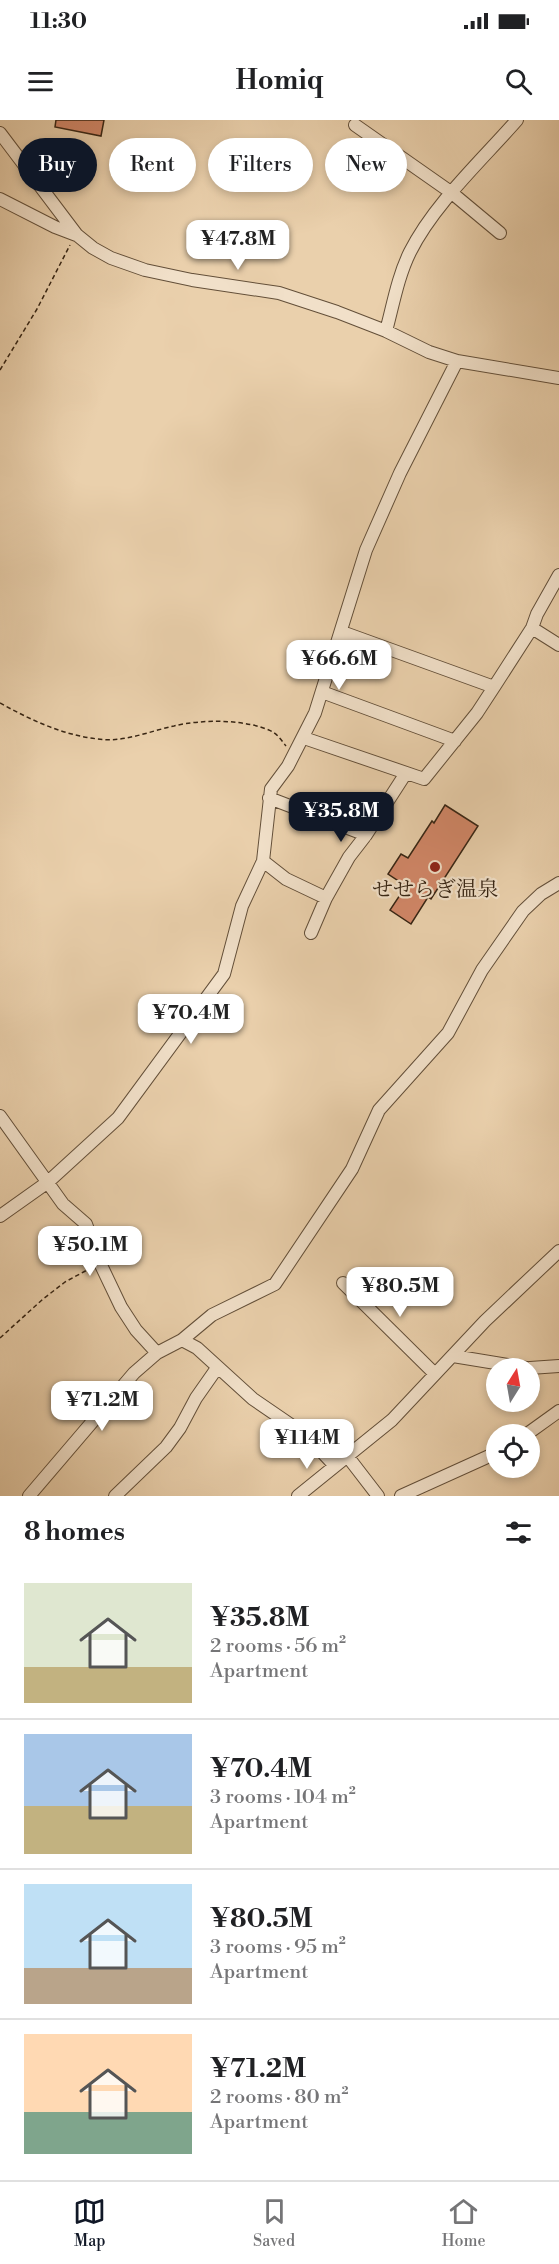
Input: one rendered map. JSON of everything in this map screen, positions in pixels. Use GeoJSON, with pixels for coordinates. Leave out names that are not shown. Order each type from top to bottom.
{"type":"FeatureCollection","features":[{"type":"Feature","properties":{"kind":"street"},"geometry":{"type":"LineString","coordinates":[[386,331],[410,252],[452,194],[518,120]]}},
{"type":"Feature","properties":{"kind":"street"},"geometry":{"type":"LineString","coordinates":[[355,125],[452,194],[500,233]]}},
{"type":"Feature","properties":{"kind":"street"},"geometry":{"type":"LineString","coordinates":[[0,133],[78,235],[93,248],[111,258],[145,270],[192,280],[279,293],[386,331],[429,352],[457,361],[559,378]]}},
{"type":"Feature","properties":{"kind":"street"},"geometry":{"type":"LineString","coordinates":[[0,199],[55,227],[78,235]]}},
{"type":"Feature","properties":{"kind":"street"},"geometry":{"type":"LineString","coordinates":[[0,1216],[48,1182],[124,1111],[224,974],[242,906],[263,861],[269,798],[277,780],[304,738],[322,692],[366,550],[400,473],[457,361]]}},
{"type":"Feature","properties":{"kind":"street"},"geometry":{"type":"LineString","coordinates":[[304,738],[424,779],[477,713],[532,628],[537,614],[559,575]]}},
{"type":"Feature","properties":{"kind":"street"},"geometry":{"type":"LineString","coordinates":[[532,628],[559,645]]}},
{"type":"Feature","properties":{"kind":"street"},"geometry":{"type":"LineString","coordinates":[[342,632],[494,687]]}},
{"type":"Feature","properties":{"kind":"street"},"geometry":{"type":"LineString","coordinates":[[322,692],[455,741]]}},
{"type":"Feature","properties":{"kind":"street"},"geometry":{"type":"LineString","coordinates":[[311,933],[326,898],[349,857],[406,773]]}},
{"type":"Feature","properties":{"kind":"street"},"geometry":{"type":"LineString","coordinates":[[269,798],[366,835]]}},
{"type":"Feature","properties":{"kind":"street"},"geometry":{"type":"LineString","coordinates":[[263,861],[286,879],[326,898]]}},
{"type":"Feature","properties":{"kind":"street"},"geometry":{"type":"LineString","coordinates":[[29,1496],[134,1373],[157,1353],[182,1340],[212,1315],[275,1284],[352,1169],[380,1110],[448,1033],[482,970],[523,911],[536,898],[559,883]]}},
{"type":"Feature","properties":{"kind":"street"},"geometry":{"type":"LineString","coordinates":[[0,1116],[63,1204],[86,1224],[100,1263],[121,1307],[136,1330],[157,1353]]}},
{"type":"Feature","properties":{"kind":"street"},"geometry":{"type":"LineString","coordinates":[[298,1496],[392,1420],[520,1287],[559,1251]]}},
{"type":"Feature","properties":{"kind":"street"},"geometry":{"type":"LineString","coordinates":[[344,1283],[435,1374]]}},
{"type":"Feature","properties":{"kind":"street"},"geometry":{"type":"LineString","coordinates":[[182,1340],[197,1348],[253,1399],[307,1436],[335,1466]]}},
{"type":"Feature","properties":{"kind":"street"},"geometry":{"type":"LineString","coordinates":[[453,1356],[486,1361]]}},
{"type":"Feature","properties":{"kind":"street"},"geometry":{"type":"LineString","coordinates":[[540,1367],[559,1366]]}},
{"type":"Feature","properties":{"kind":"street"},"geometry":{"type":"LineString","coordinates":[[115,1496],[166,1447],[217,1368]]}},
{"type":"Feature","properties":{"kind":"street"},"geometry":{"type":"LineString","coordinates":[[540,1425],[559,1411]]}},
{"type":"Feature","properties":{"kind":"street"},"geometry":{"type":"LineString","coordinates":[[348,1457],[378,1496]]}},
{"type":"Feature","properties":{"kind":"street"},"geometry":{"type":"LineString","coordinates":[[401,1496],[486,1458]]}},
{"type":"Feature","properties":{"kind":"path"},"geometry":{"type":"LineString","coordinates":[[0,369],[37,309],[71,243],[78,235]]}},
{"type":"Feature","properties":{"kind":"path"},"geometry":{"type":"LineString","coordinates":[[0,703],[32,720],[63,732],[100,740],[133,736],[178,725],[231,721],[274,733],[294,755]]}},
{"type":"Feature","properties":{"kind":"path"},"geometry":{"type":"LineString","coordinates":[[0,1338],[50,1293],[100,1263]]}},
{"type":"Feature","properties":{"kind":"building"},"geometry":{"type":"Polygon","coordinates":[[[56,120],[104,120],[101,136],[55,127],[56,120]]]}},
{"type":"Feature","properties":{"kind":"building","name":"せせらぎ温泉"},"geometry":{"type":"Polygon","coordinates":[[[445,805],[478,826],[431,899],[428,897],[411,924],[390,910],[406,886],[388,874],[401,854],[408,858],[445,805]]]}},
{"type":"Feature","properties":{"kind":"place","name":"せせらぎ温泉"},"geometry":{"type":"Point","coordinates":[435,867]}}]}
